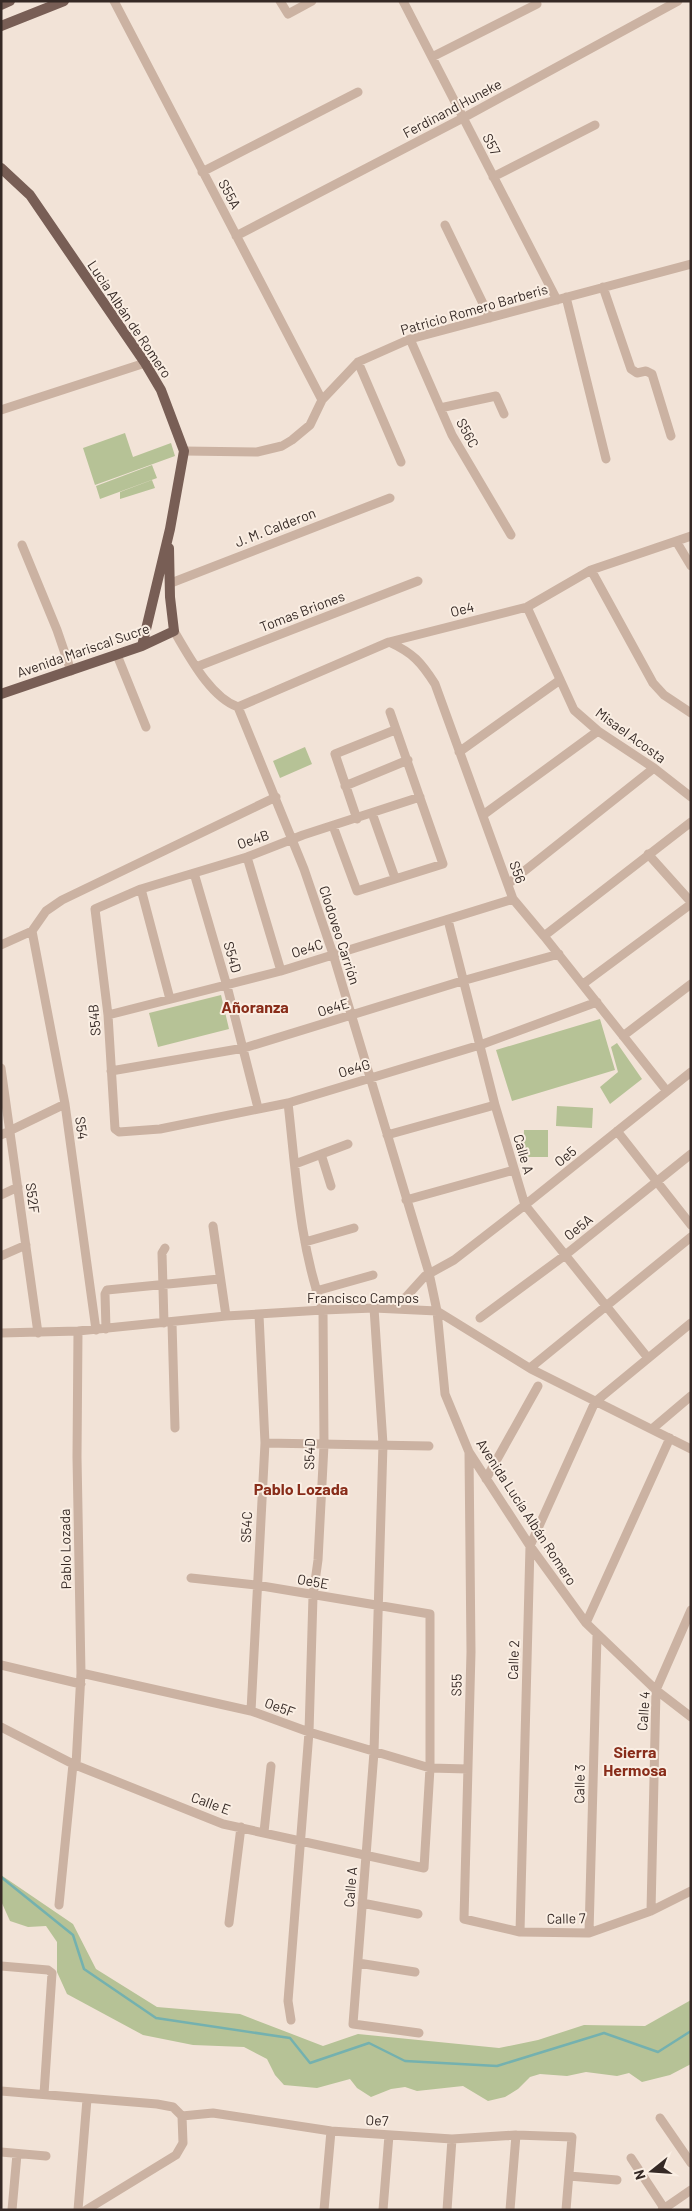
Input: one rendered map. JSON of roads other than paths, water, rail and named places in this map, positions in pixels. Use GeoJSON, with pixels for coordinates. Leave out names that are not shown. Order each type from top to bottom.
{"type":"FeatureCollection","features":[{"type":"Feature","properties":{"kind":"main road"},"geometry":{"type":"LineString","coordinates":[[1,5],[10,1]]}},
{"type":"Feature","properties":{"kind":"main road"},"geometry":{"type":"LineString","coordinates":[[1,26],[64,1]]}},
{"type":"Feature","properties":{"kind":"main road","name":"Lucía Albán de Romero"},"geometry":{"type":"LineString","coordinates":[[1,168],[30,195],[145,363],[161,390],[184,452]]}},
{"type":"Feature","properties":{"kind":"main road"},"geometry":{"type":"LineString","coordinates":[[142,646],[169,537],[184,452]]}},
{"type":"Feature","properties":{"kind":"main road"},"geometry":{"type":"LineString","coordinates":[[169,537],[170,597],[174,631]]}},
{"type":"Feature","properties":{"kind":"main road"},"geometry":{"type":"LineString","coordinates":[[153,597],[162,594],[170,597]]}},
{"type":"Feature","properties":{"kind":"main road","name":"Avenida Mariscal Sucre"},"geometry":{"type":"LineString","coordinates":[[1,694],[142,646],[174,631]]}},
{"type":"Feature","properties":{"kind":"street","name":"S55A"},"geometry":{"type":"LineString","coordinates":[[114,1],[322,400]]}},
{"type":"Feature","properties":{"kind":"street"},"geometry":{"type":"LineString","coordinates":[[280,1],[288,14],[312,1]]}},
{"type":"Feature","properties":{"kind":"street","name":"S57"},"geometry":{"type":"LineString","coordinates":[[403,1],[493,177],[562,298],[606,459]]}},
{"type":"Feature","properties":{"kind":"street","name":"Ferdinand Huneke"},"geometry":{"type":"LineString","coordinates":[[236,236],[463,118],[678,1]]}},
{"type":"Feature","properties":{"kind":"street"},"geometry":{"type":"LineString","coordinates":[[432,57],[537,4]]}},
{"type":"Feature","properties":{"kind":"street"},"geometry":{"type":"LineString","coordinates":[[202,172],[358,92]]}},
{"type":"Feature","properties":{"kind":"street"},"geometry":{"type":"LineString","coordinates":[[493,177],[595,126]]}},
{"type":"Feature","properties":{"kind":"street"},"geometry":{"type":"LineString","coordinates":[[446,225],[490,318]]}},
{"type":"Feature","properties":{"kind":"street","name":"Patricio Romero Barberis"},"geometry":{"type":"LineString","coordinates":[[184,452],[258,452],[282,446],[310,425],[322,400],[358,362],[410,340],[691,264]]}},
{"type":"Feature","properties":{"kind":"street"},"geometry":{"type":"LineString","coordinates":[[603,287],[631,369],[637,373],[646,370],[652,374],[671,436]]}},
{"type":"Feature","properties":{"kind":"street","name":"S56C"},"geometry":{"type":"LineString","coordinates":[[410,340],[452,435],[511,535]]}},
{"type":"Feature","properties":{"kind":"street"},"geometry":{"type":"LineString","coordinates":[[358,362],[401,462]]}},
{"type":"Feature","properties":{"kind":"street"},"geometry":{"type":"LineString","coordinates":[[1,410],[145,363]]}},
{"type":"Feature","properties":{"kind":"street"},"geometry":{"type":"LineString","coordinates":[[440,408],[496,396],[504,414]]}},
{"type":"Feature","properties":{"kind":"street","name":"J. M. Calderon"},"geometry":{"type":"LineString","coordinates":[[170,583],[390,498]]}},
{"type":"Feature","properties":{"kind":"street","name":"Oe4"},"geometry":{"type":"LineString","coordinates":[[238,707],[389,642],[526,607],[591,570],[691,536]]}},
{"type":"Feature","properties":{"kind":"street"},"geometry":{"type":"LineString","coordinates":[[676,540],[691,566]]}},
{"type":"Feature","properties":{"kind":"street"},"geometry":{"type":"LineString","coordinates":[[22,545],[57,630],[71,671]]}},
{"type":"Feature","properties":{"kind":"street"},"geometry":{"type":"LineString","coordinates":[[591,570],[653,683],[664,695],[691,713]]}},
{"type":"Feature","properties":{"kind":"street","name":"Tomas Briones"},"geometry":{"type":"LineString","coordinates":[[196,667],[418,581]]}},
{"type":"Feature","properties":{"kind":"street","name":"Misael Acosta"},"geometry":{"type":"LineString","coordinates":[[526,607],[574,710],[598,731],[654,768],[691,797]]}},
{"type":"Feature","properties":{"kind":"street"},"geometry":{"type":"LineString","coordinates":[[174,631],[196,667],[223,700],[238,707]]}},
{"type":"Feature","properties":{"kind":"street","name":"S56"},"geometry":{"type":"LineString","coordinates":[[389,642],[410,651],[423,665],[435,684],[513,899],[666,1090]]}},
{"type":"Feature","properties":{"kind":"street"},"geometry":{"type":"LineString","coordinates":[[117,655],[146,727]]}},
{"type":"Feature","properties":{"kind":"street"},"geometry":{"type":"LineString","coordinates":[[459,752],[560,680]]}},
{"type":"Feature","properties":{"kind":"street","name":"Clodoveo Carrión"},"geometry":{"type":"LineString","coordinates":[[238,707],[293,840],[333,954],[429,1274]]}},
{"type":"Feature","properties":{"kind":"street"},"geometry":{"type":"LineString","coordinates":[[333,826],[356,890],[443,864],[390,712]]}},
{"type":"Feature","properties":{"kind":"street"},"geometry":{"type":"LineString","coordinates":[[357,819],[334,754],[396,730]]}},
{"type":"Feature","properties":{"kind":"street"},"geometry":{"type":"LineString","coordinates":[[483,815],[598,731]]}},
{"type":"Feature","properties":{"kind":"street"},"geometry":{"type":"LineString","coordinates":[[345,786],[408,760]]}},
{"type":"Feature","properties":{"kind":"street"},"geometry":{"type":"LineString","coordinates":[[508,884],[654,768]]}},
{"type":"Feature","properties":{"kind":"street"},"geometry":{"type":"LineString","coordinates":[[1,945],[32,930],[46,911],[62,900],[276,798]]}},
{"type":"Feature","properties":{"kind":"street","name":"Oe4B"},"geometry":{"type":"LineString","coordinates":[[95,909],[141,889],[420,798]]}},
{"type":"Feature","properties":{"kind":"street"},"geometry":{"type":"LineString","coordinates":[[372,813],[395,878]]}},
{"type":"Feature","properties":{"kind":"street"},"geometry":{"type":"LineString","coordinates":[[544,936],[691,822]]}},
{"type":"Feature","properties":{"kind":"street"},"geometry":{"type":"LineString","coordinates":[[583,984],[691,903],[648,854]]}},
{"type":"Feature","properties":{"kind":"street"},"geometry":{"type":"LineString","coordinates":[[247,856],[281,971]]}},
{"type":"Feature","properties":{"kind":"street","name":"S54D"},"geometry":{"type":"LineString","coordinates":[[194,873],[244,1048],[258,1108]]}},
{"type":"Feature","properties":{"kind":"street"},"geometry":{"type":"LineString","coordinates":[[141,889],[170,999]]}},
{"type":"Feature","properties":{"kind":"street","name":"Oe4C"},"geometry":{"type":"LineString","coordinates":[[108,1015],[281,971],[513,899]]}},
{"type":"Feature","properties":{"kind":"street","name":"S54B"},"geometry":{"type":"LineString","coordinates":[[95,909],[108,1015],[115,1129]]}},
{"type":"Feature","properties":{"kind":"street","name":"Calle A"},"geometry":{"type":"LineString","coordinates":[[448,920],[495,1105],[525,1205],[564,1256],[648,1358]]}},
{"type":"Feature","properties":{"kind":"street","name":"S54"},"geometry":{"type":"LineString","coordinates":[[32,930],[65,1104],[96,1330]]}},
{"type":"Feature","properties":{"kind":"street","name":"Oe4E"},"geometry":{"type":"LineString","coordinates":[[111,1071],[244,1048],[351,1017],[462,980],[558,954]]}},
{"type":"Feature","properties":{"kind":"street"},"geometry":{"type":"LineString","coordinates":[[623,1036],[691,984]]}},
{"type":"Feature","properties":{"kind":"street","name":"Oe4G"},"geometry":{"type":"LineString","coordinates":[[115,1129],[119,1132],[160,1128],[288,1103],[480,1045],[597,1002]]}},
{"type":"Feature","properties":{"kind":"street","name":"S52F"},"geometry":{"type":"LineString","coordinates":[[1,1069],[38,1333]]}},
{"type":"Feature","properties":{"kind":"street","name":"Oe5"},"geometry":{"type":"LineString","coordinates":[[378,1308],[406,1297],[429,1274],[454,1260],[691,1072]]}},
{"type":"Feature","properties":{"kind":"street","name":"S54D"},"geometry":{"type":"LineString","coordinates":[[288,1103],[305,1242],[316,1291],[323,1310],[324,1445],[318,1560],[313,1596],[309,1732],[288,2001],[291,2020]]}},
{"type":"Feature","properties":{"kind":"street"},"geometry":{"type":"LineString","coordinates":[[1,1135],[65,1104]]}},
{"type":"Feature","properties":{"kind":"street"},"geometry":{"type":"LineString","coordinates":[[388,1135],[495,1105]]}},
{"type":"Feature","properties":{"kind":"street"},"geometry":{"type":"LineString","coordinates":[[617,1132],[691,1225]]}},
{"type":"Feature","properties":{"kind":"street"},"geometry":{"type":"LineString","coordinates":[[295,1164],[348,1144]]}},
{"type":"Feature","properties":{"kind":"street"},"geometry":{"type":"LineString","coordinates":[[321,1154],[331,1186]]}},
{"type":"Feature","properties":{"kind":"street","name":"Oe5A"},"geometry":{"type":"LineString","coordinates":[[480,1318],[564,1256],[691,1154]]}},
{"type":"Feature","properties":{"kind":"street"},"geometry":{"type":"LineString","coordinates":[[406,1200],[514,1170]]}},
{"type":"Feature","properties":{"kind":"street"},"geometry":{"type":"LineString","coordinates":[[1,1194],[18,1187]]}},
{"type":"Feature","properties":{"kind":"street"},"geometry":{"type":"LineString","coordinates":[[213,1226],[219,1279],[226,1316]]}},
{"type":"Feature","properties":{"kind":"street"},"geometry":{"type":"LineString","coordinates":[[305,1242],[354,1228]]}},
{"type":"Feature","properties":{"kind":"street"},"geometry":{"type":"LineString","coordinates":[[530,1368],[691,1237]]}},
{"type":"Feature","properties":{"kind":"street"},"geometry":{"type":"LineString","coordinates":[[1,1256],[26,1245]]}},
{"type":"Feature","properties":{"kind":"street"},"geometry":{"type":"LineString","coordinates":[[165,1248],[162,1253],[175,1428]]}},
{"type":"Feature","properties":{"kind":"street","name":"Avenida Lucía Albán Romero"},"geometry":{"type":"LineString","coordinates":[[429,1274],[437,1311],[445,1394],[469,1452],[530,1546],[596,1636],[656,1690],[691,1717]]}},
{"type":"Feature","properties":{"kind":"street"},"geometry":{"type":"LineString","coordinates":[[316,1291],[373,1275]]}},
{"type":"Feature","properties":{"kind":"street"},"geometry":{"type":"LineString","coordinates":[[106,1329],[105,1294],[107,1290],[219,1279]]}},
{"type":"Feature","properties":{"kind":"street"},"geometry":{"type":"LineString","coordinates":[[374,1752],[376,1605],[383,1444],[378,1308]]}},
{"type":"Feature","properties":{"kind":"street","name":"Francisco Campos"},"geometry":{"type":"LineString","coordinates":[[1,1333],[96,1330],[226,1316],[323,1310],[378,1308],[437,1311],[530,1368],[691,1449]]}},
{"type":"Feature","properties":{"kind":"street","name":"S54C"},"geometry":{"type":"LineString","coordinates":[[250,1711],[265,1443],[259,1315]]}},
{"type":"Feature","properties":{"kind":"street"},"geometry":{"type":"LineString","coordinates":[[595,1402],[691,1323]]}},
{"type":"Feature","properties":{"kind":"street","name":"Pablo Lozada"},"geometry":{"type":"LineString","coordinates":[[59,1904],[81,1684],[78,1331]]}},
{"type":"Feature","properties":{"kind":"street"},"geometry":{"type":"LineString","coordinates":[[486,1479],[538,1386]]}},
{"type":"Feature","properties":{"kind":"street"},"geometry":{"type":"LineString","coordinates":[[652,1429],[691,1396]]}},
{"type":"Feature","properties":{"kind":"street","name":"Calle 2"},"geometry":{"type":"LineString","coordinates":[[520,1932],[530,1546],[595,1402]]}},
{"type":"Feature","properties":{"kind":"street"},"geometry":{"type":"LineString","coordinates":[[586,1623],[670,1438]]}},
{"type":"Feature","properties":{"kind":"street"},"geometry":{"type":"LineString","coordinates":[[265,1443],[429,1446]]}},
{"type":"Feature","properties":{"kind":"street","name":"S55"},"geometry":{"type":"LineString","coordinates":[[464,1919],[471,1652],[469,1452]]}},
{"type":"Feature","properties":{"kind":"street","name":"Oe5E"},"geometry":{"type":"LineString","coordinates":[[191,1578],[256,1585],[430,1614],[430,1768]]}},
{"type":"Feature","properties":{"kind":"street","name":"Calle 4"},"geometry":{"type":"LineString","coordinates":[[651,1911],[656,1690],[691,1610]]}},
{"type":"Feature","properties":{"kind":"street","name":"Calle 3"},"geometry":{"type":"LineString","coordinates":[[590,1933],[596,1636]]}},
{"type":"Feature","properties":{"kind":"street"},"geometry":{"type":"LineString","coordinates":[[1,1666],[81,1684]]}},
{"type":"Feature","properties":{"kind":"street","name":"Oe5F"},"geometry":{"type":"LineString","coordinates":[[81,1672],[250,1711],[309,1732],[430,1768],[468,1769]]}},
{"type":"Feature","properties":{"kind":"street","name":"Calle E"},"geometry":{"type":"LineString","coordinates":[[1,1727],[74,1765],[223,1824],[300,1839],[424,1868],[430,1768]]}},
{"type":"Feature","properties":{"kind":"street","name":"Calle A"},"geometry":{"type":"LineString","coordinates":[[374,1752],[353,2024],[419,2033]]}},
{"type":"Feature","properties":{"kind":"street"},"geometry":{"type":"LineString","coordinates":[[264,1832],[271,1766]]}},
{"type":"Feature","properties":{"kind":"street"},"geometry":{"type":"LineString","coordinates":[[229,1923],[241,1827]]}},
{"type":"Feature","properties":{"kind":"street","name":"Calle 7"},"geometry":{"type":"LineString","coordinates":[[464,1919],[520,1932],[590,1933],[651,1911],[691,1891]]}},
{"type":"Feature","properties":{"kind":"street"},"geometry":{"type":"LineString","coordinates":[[362,1902],[418,1914]]}},
{"type":"Feature","properties":{"kind":"street"},"geometry":{"type":"LineString","coordinates":[[358,1963],[415,1972]]}},
{"type":"Feature","properties":{"kind":"street"},"geometry":{"type":"LineString","coordinates":[[1,1966],[48,1970],[52,1977],[44,2094]]}},
{"type":"Feature","properties":{"kind":"street"},"geometry":{"type":"LineString","coordinates":[[1,2091],[157,2104],[173,2107],[182,2116],[184,2128],[183,2143],[176,2155],[86,2210]]}},
{"type":"Feature","properties":{"kind":"street"},"geometry":{"type":"LineString","coordinates":[[78,2210],[87,2099]]}},
{"type":"Feature","properties":{"kind":"street","name":"Oe7"},"geometry":{"type":"LineString","coordinates":[[182,2116],[213,2113],[331,2131],[452,2139],[516,2135],[572,2137],[569,2176]]}},
{"type":"Feature","properties":{"kind":"street"},"geometry":{"type":"LineString","coordinates":[[660,2118],[691,2163]]}},
{"type":"Feature","properties":{"kind":"street"},"geometry":{"type":"LineString","coordinates":[[324,2210],[331,2131]]}},
{"type":"Feature","properties":{"kind":"street"},"geometry":{"type":"LineString","coordinates":[[383,2210],[389,2134]]}},
{"type":"Feature","properties":{"kind":"street"},"geometry":{"type":"LineString","coordinates":[[510,2210],[516,2135]]}},
{"type":"Feature","properties":{"kind":"street"},"geometry":{"type":"LineString","coordinates":[[447,2210],[452,2139]]}},
{"type":"Feature","properties":{"kind":"street"},"geometry":{"type":"LineString","coordinates":[[1,2152],[46,2156]]}},
{"type":"Feature","properties":{"kind":"street"},"geometry":{"type":"LineString","coordinates":[[12,2210],[17,2154]]}},
{"type":"Feature","properties":{"kind":"street"},"geometry":{"type":"LineString","coordinates":[[631,2158],[663,2209],[691,2190]]}},
{"type":"Feature","properties":{"kind":"street"},"geometry":{"type":"LineString","coordinates":[[566,2210],[569,2176],[617,2180]]}},
{"type":"Feature","properties":{"kind":"waterway"},"geometry":{"type":"LineString","coordinates":[[1,1877],[73,1935],[84,1969],[156,2018],[290,2038],[310,2063],[369,2043],[405,2061],[497,2066],[604,2033],[658,2052],[691,2031]]}},
{"type":"Feature","properties":{"kind":"district","name":"Añoranza"},"geometry":{"type":"Point","coordinates":[255,1006]}},
{"type":"Feature","properties":{"kind":"district","name":"Pablo Lozada"},"geometry":{"type":"Point","coordinates":[301,1488]}},
{"type":"Feature","properties":{"kind":"district","name":"Sierra Hermosa"},"geometry":{"type":"Point","coordinates":[635,1760]}}]}
